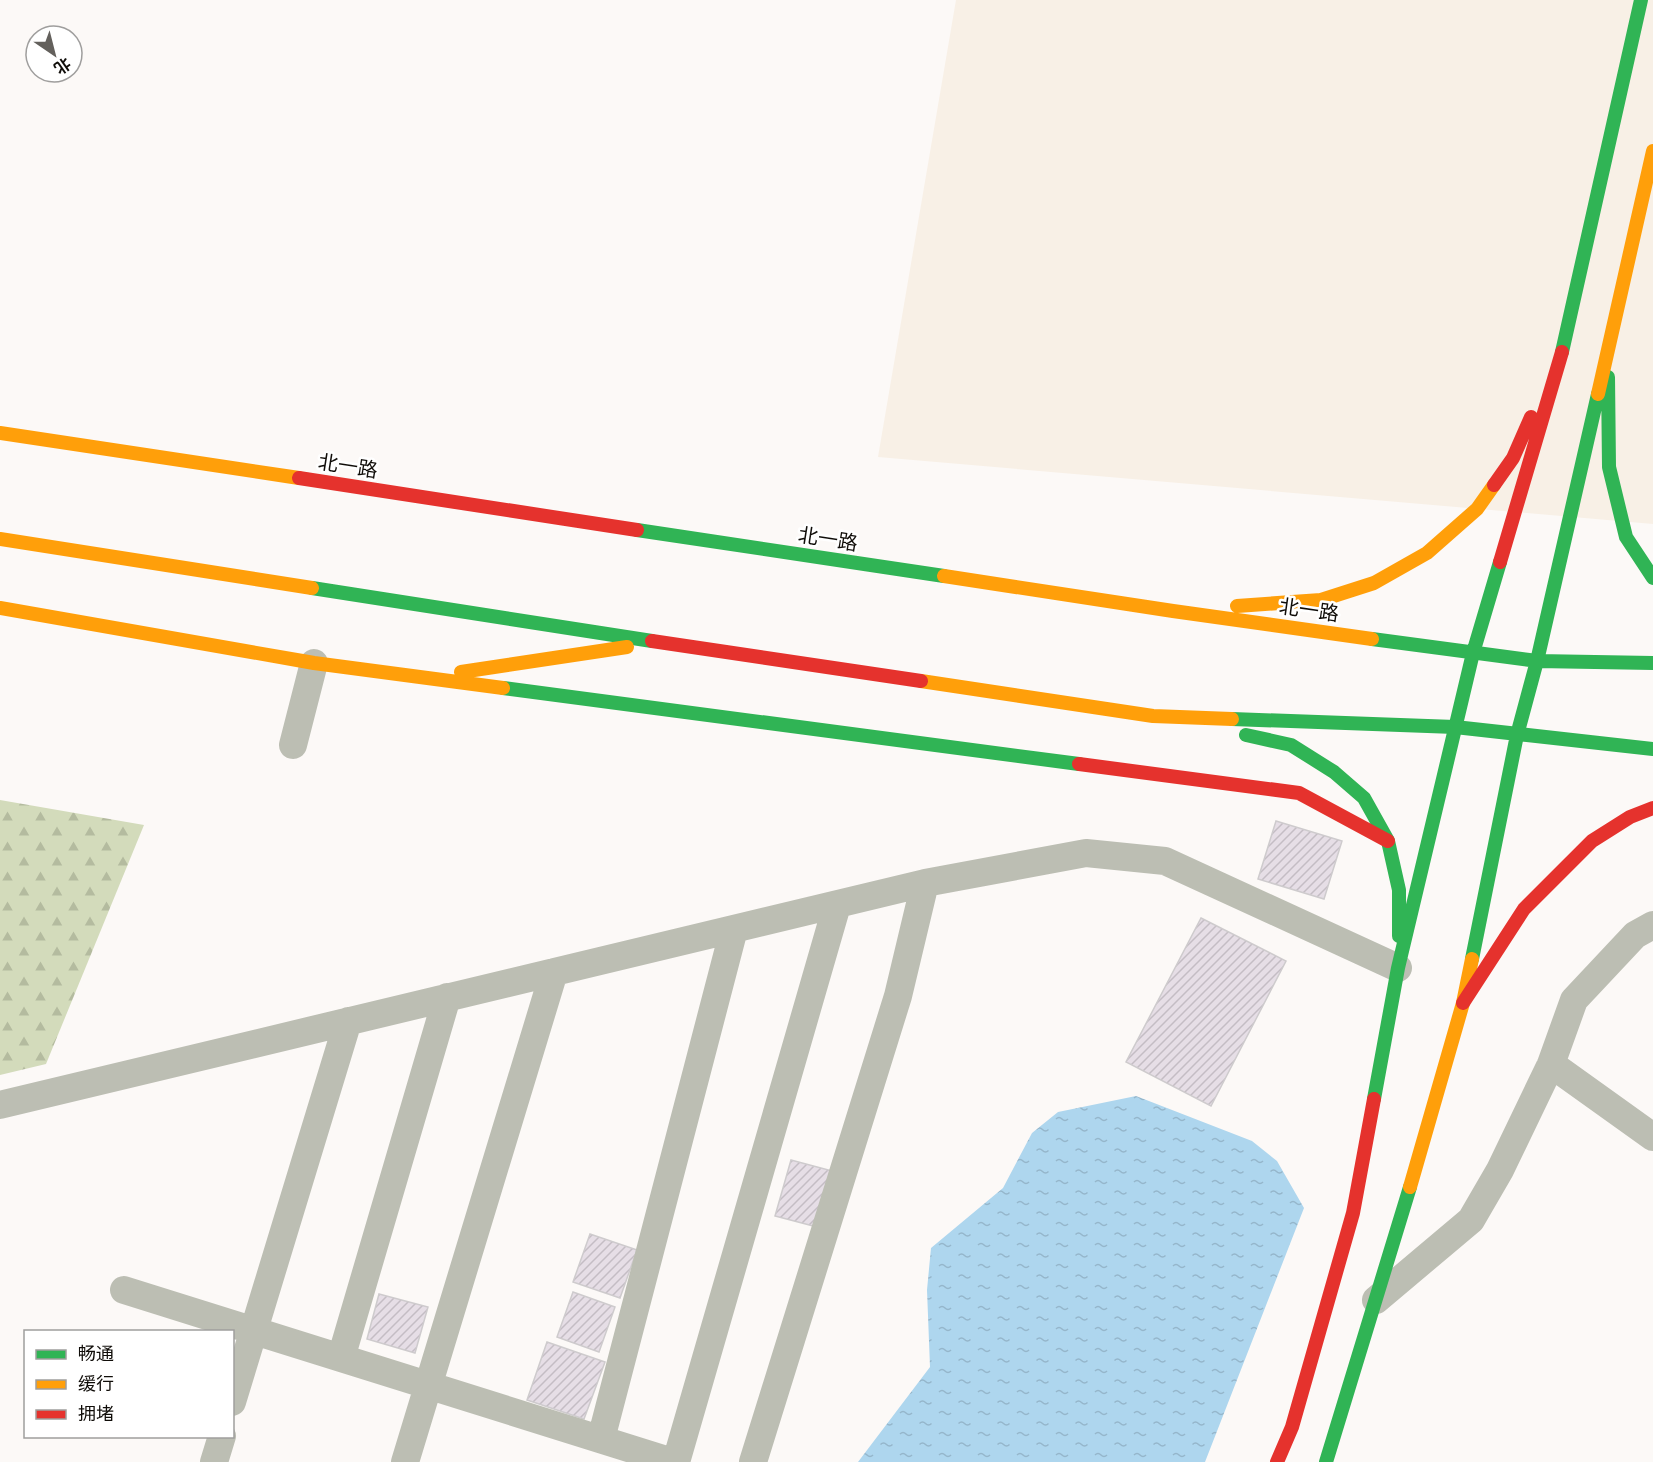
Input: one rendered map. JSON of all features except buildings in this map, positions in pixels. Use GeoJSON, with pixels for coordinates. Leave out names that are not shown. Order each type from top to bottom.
{"type":"FeatureCollection","features":[{"type":"Feature","properties":{"kind":"main road"},"geometry":{"type":"LineString","coordinates":[[1277,1462],[1292,1427],[1353,1213],[1398,968],[1455,727],[1473,653],[1566,338],[1641,0]]}},
{"type":"Feature","properties":{"kind":"main road"},"geometry":{"type":"LineString","coordinates":[[1326,1462],[1464,1003],[1517,735],[1537,661],[1653,151]]}},
{"type":"Feature","properties":{"kind":"main road"},"geometry":{"type":"LineString","coordinates":[[1173,611],[1321,600],[1374,582],[1427,553],[1477,509],[1513,458],[1566,338]]}},
{"type":"Feature","properties":{"kind":"main road"},"geometry":{"type":"LineString","coordinates":[[1607,351],[1609,467],[1626,537],[1653,578]]}},
{"type":"Feature","properties":{"kind":"main road","name":"北一路"},"geometry":{"type":"LineString","coordinates":[[0,433],[1173,611],[1473,653],[1537,661],[1653,663]]}},
{"type":"Feature","properties":{"kind":"main road"},"geometry":{"type":"LineString","coordinates":[[0,539],[657,642],[1154,716],[1291,745],[1334,772],[1364,798],[1388,841],[1399,890],[1398,968]]}},
{"type":"Feature","properties":{"kind":"main road"},"geometry":{"type":"LineString","coordinates":[[0,608],[314,663],[1299,793],[1388,841]]}},
{"type":"Feature","properties":{"kind":"main road"},"geometry":{"type":"LineString","coordinates":[[424,678],[657,642]]}},
{"type":"Feature","properties":{"kind":"main road"},"geometry":{"type":"LineString","coordinates":[[1154,716],[1455,727],[1653,749]]}},
{"type":"Feature","properties":{"kind":"main road"},"geometry":{"type":"LineString","coordinates":[[1464,1003],[1524,909],[1592,841],[1645,815]]}},
{"type":"Feature","properties":{"kind":"street"},"geometry":{"type":"LineString","coordinates":[[293,745],[314,663]]}},
{"type":"Feature","properties":{"kind":"street"},"geometry":{"type":"LineString","coordinates":[[0,1105],[925,883],[1086,853],[1165,861],[1398,968]]}},
{"type":"Feature","properties":{"kind":"street"},"geometry":{"type":"LineString","coordinates":[[753,1462],[898,996],[925,883]]}},
{"type":"Feature","properties":{"kind":"street"},"geometry":{"type":"LineString","coordinates":[[124,1290],[674,1462],[837,905]]}},
{"type":"Feature","properties":{"kind":"street"},"geometry":{"type":"LineString","coordinates":[[1376,1300],[1471,1220],[1500,1170],[1551,1064],[1574,1000],[1635,935],[1653,926]]}},
{"type":"Feature","properties":{"kind":"street"},"geometry":{"type":"LineString","coordinates":[[601,1439],[734,929]]}},
{"type":"Feature","properties":{"kind":"street"},"geometry":{"type":"LineString","coordinates":[[405,1462],[554,972]]}},
{"type":"Feature","properties":{"kind":"street"},"geometry":{"type":"LineString","coordinates":[[341,1358],[447,997]]}},
{"type":"Feature","properties":{"kind":"street"},"geometry":{"type":"LineString","coordinates":[[234,1395],[348,1021]]}},
{"type":"Feature","properties":{"kind":"street"},"geometry":{"type":"LineString","coordinates":[[1551,1064],[1653,1137]]}},
{"type":"Feature","properties":{"kind":"street"},"geometry":{"type":"LineString","coordinates":[[214,1462],[222,1438]]}},
{"type":"Feature","properties":{"kind":"shaded area"},"geometry":{"type":"Polygon","coordinates":[[[956,0],[1653,0],[1653,524],[878,457],[956,0]]]}},
{"type":"Feature","properties":{"kind":"green space"},"geometry":{"type":"Polygon","coordinates":[[[0,800],[144,825],[46,1064],[0,1075],[0,800]]]}},
{"type":"Feature","properties":{"kind":"water"},"geometry":{"type":"Polygon","coordinates":[[[1136,1096],[1252,1141],[1277,1161],[1304,1208],[1205,1462],[858,1462],[930,1367],[927,1290],[931,1248],[1003,1188],[1032,1133],[1058,1112],[1136,1096]]]}},
{"type":"Feature","properties":{"kind":"traffic: fast"},"geometry":{"type":"LineString","coordinates":[[1562,352],[1641,0]]}},
{"type":"Feature","properties":{"kind":"traffic: fast"},"geometry":{"type":"LineString","coordinates":[[1608,377],[1609,467],[1626,537],[1653,578]]}},
{"type":"Feature","properties":{"kind":"traffic: fast"},"geometry":{"type":"LineString","coordinates":[[1472,959],[1517,735],[1537,661],[1598,394]]}},
{"type":"Feature","properties":{"kind":"traffic: fast"},"geometry":{"type":"LineString","coordinates":[[637,530],[944,576]]}},
{"type":"Feature","properties":{"kind":"traffic: fast"},"geometry":{"type":"LineString","coordinates":[[1374,1099],[1398,968],[1473,653],[1500,562]]}},
{"type":"Feature","properties":{"kind":"traffic: fast"},"geometry":{"type":"LineString","coordinates":[[312,588],[652,641]]}},
{"type":"Feature","properties":{"kind":"traffic: fast"},"geometry":{"type":"LineString","coordinates":[[1372,639],[1537,661],[1653,663]]}},
{"type":"Feature","properties":{"kind":"traffic: fast"},"geometry":{"type":"LineString","coordinates":[[503,688],[1079,764]]}},
{"type":"Feature","properties":{"kind":"traffic: fast"},"geometry":{"type":"LineString","coordinates":[[1232,719],[1455,727],[1653,749]]}},
{"type":"Feature","properties":{"kind":"traffic: fast"},"geometry":{"type":"LineString","coordinates":[[1246,735],[1291,745],[1334,772],[1364,798],[1388,841],[1399,890],[1399,936]]}},
{"type":"Feature","properties":{"kind":"traffic: fast"},"geometry":{"type":"LineString","coordinates":[[1326,1462],[1410,1187]]}},
{"type":"Feature","properties":{"kind":"traffic: slow"},"geometry":{"type":"LineString","coordinates":[[1598,394],[1653,151]]}},
{"type":"Feature","properties":{"kind":"traffic: slow"},"geometry":{"type":"LineString","coordinates":[[0,433],[299,478]]}},
{"type":"Feature","properties":{"kind":"traffic: slow"},"geometry":{"type":"LineString","coordinates":[[1237,606],[1321,600],[1374,583],[1427,553],[1477,509],[1494,485]]}},
{"type":"Feature","properties":{"kind":"traffic: slow"},"geometry":{"type":"LineString","coordinates":[[0,539],[312,588]]}},
{"type":"Feature","properties":{"kind":"traffic: slow"},"geometry":{"type":"LineString","coordinates":[[944,576],[1372,639]]}},
{"type":"Feature","properties":{"kind":"traffic: slow"},"geometry":{"type":"LineString","coordinates":[[0,608],[314,663],[503,688]]}},
{"type":"Feature","properties":{"kind":"traffic: slow"},"geometry":{"type":"LineString","coordinates":[[461,672],[627,647]]}},
{"type":"Feature","properties":{"kind":"traffic: slow"},"geometry":{"type":"LineString","coordinates":[[921,681],[1153,716],[1232,719]]}},
{"type":"Feature","properties":{"kind":"traffic: slow"},"geometry":{"type":"LineString","coordinates":[[1410,1187],[1463,1003],[1472,959]]}},
{"type":"Feature","properties":{"kind":"traffic: jam"},"geometry":{"type":"LineString","coordinates":[[1500,562],[1562,352]]}},
{"type":"Feature","properties":{"kind":"traffic: jam"},"geometry":{"type":"LineString","coordinates":[[1494,485],[1513,458],[1531,417]]}},
{"type":"Feature","properties":{"kind":"traffic: jam"},"geometry":{"type":"LineString","coordinates":[[299,478],[637,530]]}},
{"type":"Feature","properties":{"kind":"traffic: jam"},"geometry":{"type":"LineString","coordinates":[[652,641],[921,681]]}},
{"type":"Feature","properties":{"kind":"traffic: jam"},"geometry":{"type":"LineString","coordinates":[[1079,764],[1299,793],[1388,841]]}},
{"type":"Feature","properties":{"kind":"traffic: jam"},"geometry":{"type":"LineString","coordinates":[[1463,1003],[1524,909],[1592,841],[1630,817],[1653,808]]}},
{"type":"Feature","properties":{"kind":"traffic: jam"},"geometry":{"type":"LineString","coordinates":[[1277,1462],[1292,1427],[1353,1213],[1374,1099]]}}]}
